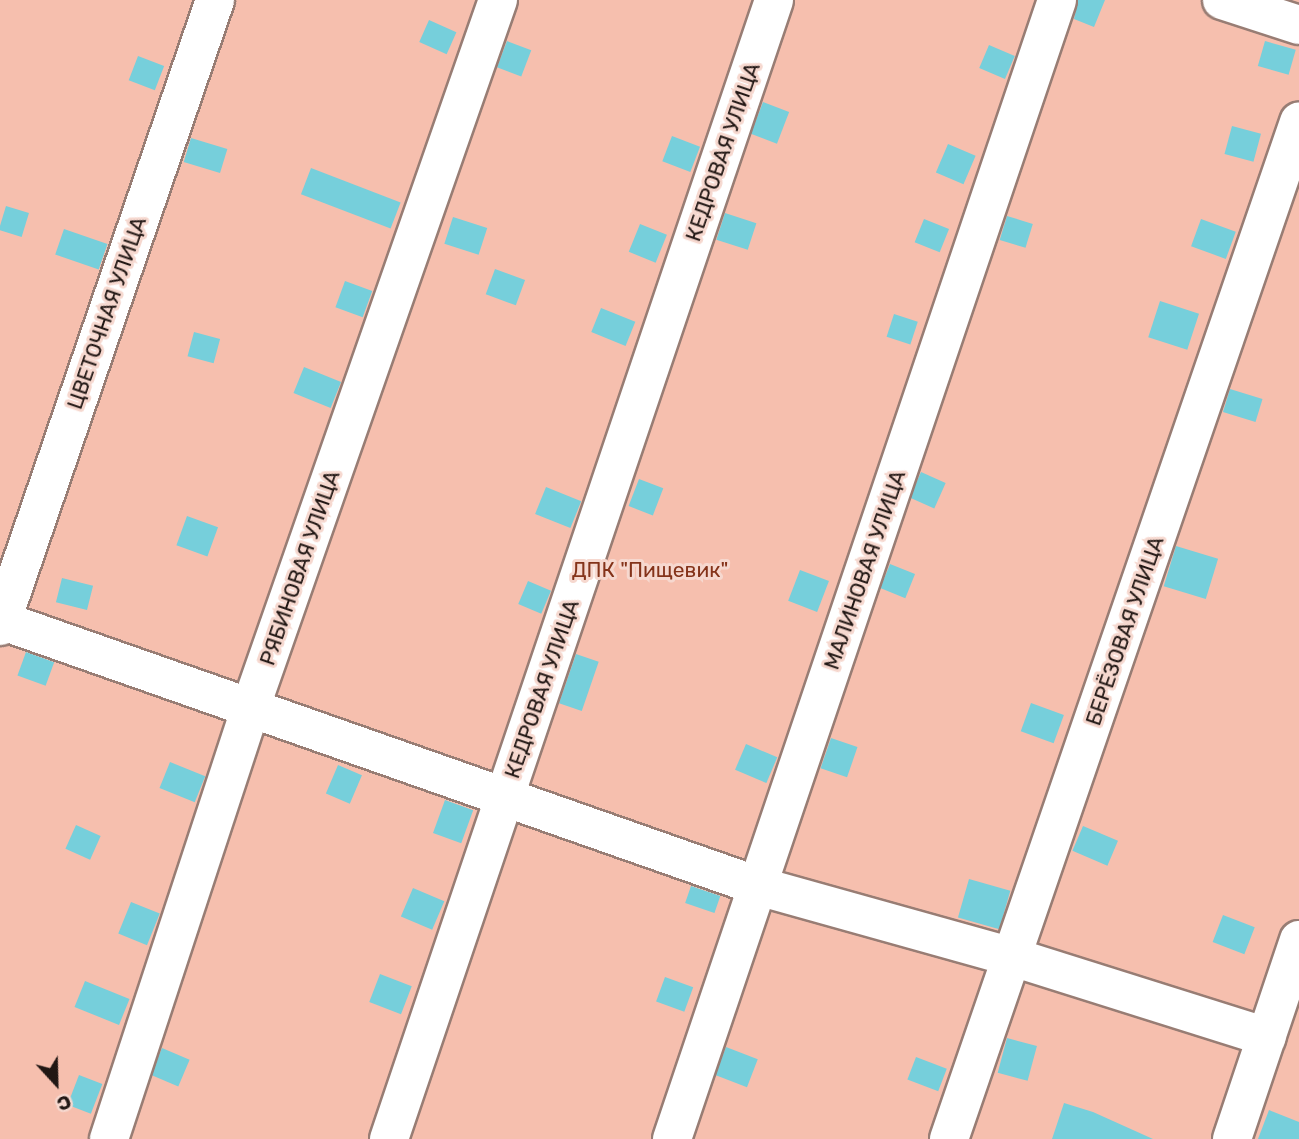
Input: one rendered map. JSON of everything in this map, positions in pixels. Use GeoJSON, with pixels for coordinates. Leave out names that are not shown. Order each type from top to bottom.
{"type":"FeatureCollection","features":[{"type":"Feature","properties":{"kind":"street","name":"ЦВЕТОЧНАЯ УЛИЦА"},"geometry":{"type":"LineString","coordinates":[[1,622],[215,0]]}},
{"type":"Feature","properties":{"kind":"street","name":"РЯБИНОВАЯ УЛИЦА"},"geometry":{"type":"LineString","coordinates":[[109,1139],[251,706],[498,0]]}},
{"type":"Feature","properties":{"kind":"street","name":"КЕДРОВАЯ УЛИЦА"},"geometry":{"type":"LineString","coordinates":[[389,1139],[774,0]]}},
{"type":"Feature","properties":{"kind":"street","name":"МАЛИНОВАЯ УЛИЦА"},"geometry":{"type":"LineString","coordinates":[[672,1139],[1057,0]]}},
{"type":"Feature","properties":{"kind":"street"},"geometry":{"type":"LineString","coordinates":[[1222,0],[1299,25]]}},
{"type":"Feature","properties":{"kind":"street","name":"БЕРЁЗОВАЯ УЛИЦА"},"geometry":{"type":"LineString","coordinates":[[949,1139],[1299,122]]}},
{"type":"Feature","properties":{"kind":"street"},"geometry":{"type":"LineString","coordinates":[[1,622],[251,706],[758,886],[1013,957],[1267,1037]]}},
{"type":"Feature","properties":{"kind":"street"},"geometry":{"type":"LineString","coordinates":[[1232,1139],[1299,940]]}},
{"type":"Feature","properties":{"kind":"green space","name":"ДПК \"Пищевик\""},"geometry":{"type":"Polygon","coordinates":[[[0,0],[1299,0],[1299,1139],[0,1139],[0,0]]]}},
{"type":"Feature","properties":{"kind":"building"},"geometry":{"type":"Polygon","coordinates":[[[1078,0],[1105,0],[1094,27],[1074,19],[1078,0]]]}},
{"type":"Feature","properties":{"kind":"building"},"geometry":{"type":"Polygon","coordinates":[[[429,20],[456,32],[447,54],[419,42],[429,20]]]}},
{"type":"Feature","properties":{"kind":"building"},"geometry":{"type":"Polygon","coordinates":[[[507,41],[531,50],[521,76],[497,67],[507,41]]]}},
{"type":"Feature","properties":{"kind":"building"},"geometry":{"type":"Polygon","coordinates":[[[1265,41],[1296,50],[1289,75],[1258,66],[1265,41]]]}},
{"type":"Feature","properties":{"kind":"building"},"geometry":{"type":"Polygon","coordinates":[[[989,45],[1015,56],[1005,79],[979,68],[989,45]]]}},
{"type":"Feature","properties":{"kind":"building"},"geometry":{"type":"Polygon","coordinates":[[[138,56],[164,66],[155,90],[129,80],[138,56]]]}},
{"type":"Feature","properties":{"kind":"building"},"geometry":{"type":"Polygon","coordinates":[[[763,102],[789,112],[777,144],[751,134],[763,102]]]}},
{"type":"Feature","properties":{"kind":"building"},"geometry":{"type":"Polygon","coordinates":[[[1232,126],[1261,134],[1253,162],[1224,154],[1232,126]]]}},
{"type":"Feature","properties":{"kind":"building"},"geometry":{"type":"Polygon","coordinates":[[[672,136],[700,147],[690,172],[662,161],[672,136]]]}},
{"type":"Feature","properties":{"kind":"building"},"geometry":{"type":"Polygon","coordinates":[[[191,138],[227,149],[220,173],[184,162],[191,138]]]}},
{"type":"Feature","properties":{"kind":"building"},"geometry":{"type":"Polygon","coordinates":[[[948,144],[976,156],[964,184],[936,173],[948,144]]]}},
{"type":"Feature","properties":{"kind":"building"},"geometry":{"type":"Polygon","coordinates":[[[311,168],[401,202],[391,229],[301,194],[311,168]]]}},
{"type":"Feature","properties":{"kind":"building"},"geometry":{"type":"Polygon","coordinates":[[[6,206],[29,213],[22,237],[0,230],[6,206]]]}},
{"type":"Feature","properties":{"kind":"building"},"geometry":{"type":"Polygon","coordinates":[[[725,213],[756,223],[748,250],[716,240],[725,213]]]}},
{"type":"Feature","properties":{"kind":"building"},"geometry":{"type":"Polygon","coordinates":[[[1007,216],[1033,224],[1026,248],[1000,240],[1007,216]]]}},
{"type":"Feature","properties":{"kind":"building"},"geometry":{"type":"Polygon","coordinates":[[[453,217],[487,228],[479,255],[444,244],[453,217]]]}},
{"type":"Feature","properties":{"kind":"building"},"geometry":{"type":"Polygon","coordinates":[[[924,219],[949,229],[940,252],[915,242],[924,219]]]}},
{"type":"Feature","properties":{"kind":"building"},"geometry":{"type":"Polygon","coordinates":[[[1201,219],[1236,232],[1226,259],[1191,246],[1201,219]]]}},
{"type":"Feature","properties":{"kind":"building"},"geometry":{"type":"Polygon","coordinates":[[[640,224],[667,235],[656,263],[629,252],[640,224]]]}},
{"type":"Feature","properties":{"kind":"building"},"geometry":{"type":"Polygon","coordinates":[[[64,229],[107,244],[99,270],[55,255],[64,229]]]}},
{"type":"Feature","properties":{"kind":"building"},"geometry":{"type":"Polygon","coordinates":[[[495,269],[525,280],[516,305],[486,294],[495,269]]]}},
{"type":"Feature","properties":{"kind":"building"},"geometry":{"type":"Polygon","coordinates":[[[345,281],[372,291],[363,317],[335,307],[345,281]]]}},
{"type":"Feature","properties":{"kind":"building"},"geometry":{"type":"Polygon","coordinates":[[[1160,301],[1199,314],[1187,350],[1148,337],[1160,301]]]}},
{"type":"Feature","properties":{"kind":"building"},"geometry":{"type":"Polygon","coordinates":[[[601,308],[635,322],[626,346],[591,332],[601,308]]]}},
{"type":"Feature","properties":{"kind":"building"},"geometry":{"type":"Polygon","coordinates":[[[894,314],[918,322],[910,345],[887,337],[894,314]]]}},
{"type":"Feature","properties":{"kind":"building"},"geometry":{"type":"Polygon","coordinates":[[[194,332],[220,339],[214,363],[188,356],[194,332]]]}},
{"type":"Feature","properties":{"kind":"building"},"geometry":{"type":"Polygon","coordinates":[[[304,367],[341,382],[331,408],[294,393],[304,367]]]}},
{"type":"Feature","properties":{"kind":"building"},"geometry":{"type":"Polygon","coordinates":[[[1230,389],[1263,399],[1255,422],[1223,412],[1230,389]]]}},
{"type":"Feature","properties":{"kind":"building"},"geometry":{"type":"Polygon","coordinates":[[[921,472],[946,483],[934,509],[910,498],[921,472]]]}},
{"type":"Feature","properties":{"kind":"building"},"geometry":{"type":"Polygon","coordinates":[[[639,479],[663,488],[653,515],[629,506],[639,479]]]}},
{"type":"Feature","properties":{"kind":"building"},"geometry":{"type":"Polygon","coordinates":[[[546,487],[581,501],[570,528],[535,514],[546,487]]]}},
{"type":"Feature","properties":{"kind":"building"},"geometry":{"type":"Polygon","coordinates":[[[187,516],[218,527],[207,556],[176,545],[187,516]]]}},
{"type":"Feature","properties":{"kind":"building"},"geometry":{"type":"Polygon","coordinates":[[[1176,546],[1218,559],[1206,599],[1164,586],[1176,546]]]}},
{"type":"Feature","properties":{"kind":"building"},"geometry":{"type":"Polygon","coordinates":[[[890,564],[915,574],[905,598],[880,588],[890,564]]]}},
{"type":"Feature","properties":{"kind":"building"},"geometry":{"type":"Polygon","coordinates":[[[800,570],[829,581],[817,612],[788,601],[800,570]]]}},
{"type":"Feature","properties":{"kind":"building"},"geometry":{"type":"Polygon","coordinates":[[[62,578],[93,586],[87,610],[56,602],[62,578]]]}},
{"type":"Feature","properties":{"kind":"building"},"geometry":{"type":"Polygon","coordinates":[[[528,581],[551,591],[541,614],[518,604],[528,581]]]}},
{"type":"Feature","properties":{"kind":"building"},"geometry":{"type":"Polygon","coordinates":[[[26,652],[54,662],[46,686],[17,675],[26,652]]]}},
{"type":"Feature","properties":{"kind":"building"},"geometry":{"type":"Polygon","coordinates":[[[576,654],[599,662],[582,711],[559,703],[576,654]]]}},
{"type":"Feature","properties":{"kind":"building"},"geometry":{"type":"Polygon","coordinates":[[[1031,703],[1064,715],[1054,743],[1021,731],[1031,703]]]}},
{"type":"Feature","properties":{"kind":"building"},"geometry":{"type":"Polygon","coordinates":[[[831,738],[857,747],[847,777],[821,768],[831,738]]]}},
{"type":"Feature","properties":{"kind":"building"},"geometry":{"type":"Polygon","coordinates":[[[746,744],[777,757],[766,783],[735,770],[746,744]]]}},
{"type":"Feature","properties":{"kind":"building"},"geometry":{"type":"Polygon","coordinates":[[[170,762],[205,776],[195,802],[160,788],[170,762]]]}},
{"type":"Feature","properties":{"kind":"building"},"geometry":{"type":"Polygon","coordinates":[[[338,765],[362,775],[350,804],[326,794],[338,765]]]}},
{"type":"Feature","properties":{"kind":"building"},"geometry":{"type":"Polygon","coordinates":[[[445,800],[473,810],[461,843],[433,833],[445,800]]]}},
{"type":"Feature","properties":{"kind":"building"},"geometry":{"type":"Polygon","coordinates":[[[76,825],[101,836],[90,860],[65,849],[76,825]]]}},
{"type":"Feature","properties":{"kind":"building"},"geometry":{"type":"Polygon","coordinates":[[[1083,826],[1118,841],[1107,866],[1072,851],[1083,826]]]}},
{"type":"Feature","properties":{"kind":"building"},"geometry":{"type":"Polygon","coordinates":[[[969,879],[1010,891],[999,929],[958,917],[969,879]]]}},
{"type":"Feature","properties":{"kind":"building"},"geometry":{"type":"Polygon","coordinates":[[[691,886],[720,896],[714,913],[685,903],[691,886]]]}},
{"type":"Feature","properties":{"kind":"building"},"geometry":{"type":"Polygon","coordinates":[[[413,888],[444,901],[432,930],[401,917],[413,888]]]}},
{"type":"Feature","properties":{"kind":"building"},"geometry":{"type":"Polygon","coordinates":[[[131,902],[160,914],[147,945],[118,934],[131,902]]]}},
{"type":"Feature","properties":{"kind":"building"},"geometry":{"type":"Polygon","coordinates":[[[1223,915],[1255,927],[1244,954],[1213,942],[1223,915]]]}},
{"type":"Feature","properties":{"kind":"building"},"geometry":{"type":"Polygon","coordinates":[[[380,974],[412,986],[401,1014],[369,1002],[380,974]]]}},
{"type":"Feature","properties":{"kind":"building"},"geometry":{"type":"Polygon","coordinates":[[[665,977],[693,987],[684,1012],[656,1001],[665,977]]]}},
{"type":"Feature","properties":{"kind":"building"},"geometry":{"type":"Polygon","coordinates":[[[85,981],[130,999],[119,1025],[75,1007],[85,981]]]}},
{"type":"Feature","properties":{"kind":"building"},"geometry":{"type":"Polygon","coordinates":[[[1007,1038],[1037,1046],[1028,1081],[998,1073],[1007,1038]]]}},
{"type":"Feature","properties":{"kind":"building"},"geometry":{"type":"Polygon","coordinates":[[[726,1047],[758,1059],[747,1087],[715,1075],[726,1047]]]}},
{"type":"Feature","properties":{"kind":"building"},"geometry":{"type":"Polygon","coordinates":[[[162,1048],[190,1060],[178,1086],[151,1075],[162,1048]]]}},
{"type":"Feature","properties":{"kind":"building"},"geometry":{"type":"Polygon","coordinates":[[[916,1057],[947,1069],[938,1091],[907,1079],[916,1057]]]}},
{"type":"Feature","properties":{"kind":"building"},"geometry":{"type":"Polygon","coordinates":[[[79,1075],[102,1084],[91,1114],[68,1105],[79,1075]]]}},
{"type":"Feature","properties":{"kind":"building"},"geometry":{"type":"Polygon","coordinates":[[[1064,1103],[1093,1112],[1153,1139],[1052,1139],[1064,1103]]]}},
{"type":"Feature","properties":{"kind":"building"},"geometry":{"type":"Polygon","coordinates":[[[1269,1110],[1299,1122],[1299,1139],[1258,1139],[1269,1110]]]}}]}
